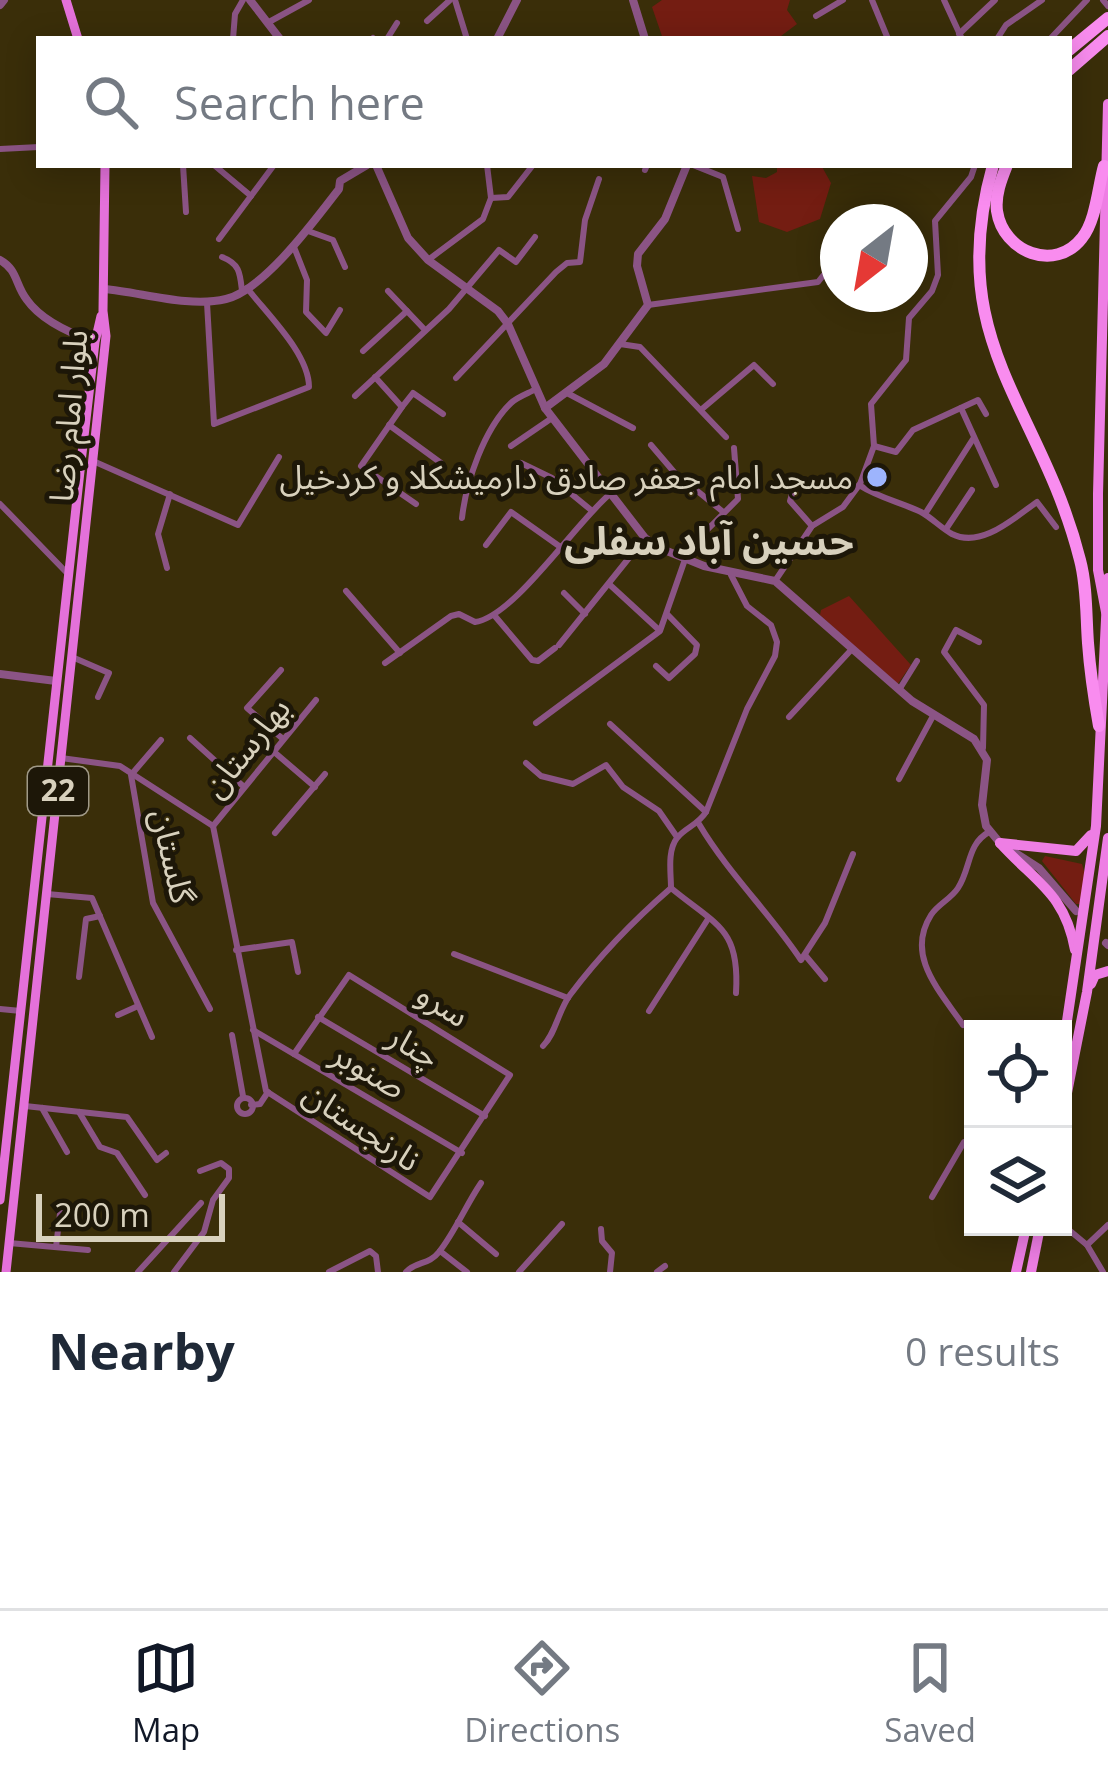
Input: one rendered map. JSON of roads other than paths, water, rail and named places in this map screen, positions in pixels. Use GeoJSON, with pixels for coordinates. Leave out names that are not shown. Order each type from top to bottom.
{"type":"FeatureCollection","features":[{"type":"Feature","properties":{"kind":"highway"},"geometry":{"type":"LineString","coordinates":[[1072,47],[1108,18]]}},
{"type":"Feature","properties":{"kind":"highway"},"geometry":{"type":"LineString","coordinates":[[1072,67],[1108,36]]}},
{"type":"Feature","properties":{"kind":"highway"},"geometry":{"type":"LineString","coordinates":[[1106,612],[1097,570],[1108,104]]}},
{"type":"Feature","properties":{"kind":"highway"},"geometry":{"type":"LineString","coordinates":[[1006,168],[996,206],[1000,224],[1023,250],[1053,256],[1070,250],[1085,235],[1104,166]]}},
{"type":"Feature","properties":{"kind":"highway"},"geometry":{"type":"LineString","coordinates":[[991,168],[977,242],[983,318],[1002,372],[1055,482],[1082,566],[1089,668],[1099,726]]}},
{"type":"Feature","properties":{"kind":"highway"},"geometry":{"type":"LineString","coordinates":[[1067,1020],[1096,826],[1108,578]]}},
{"type":"Feature","properties":{"kind":"highway"},"geometry":{"type":"LineString","coordinates":[[1000,843],[1076,851],[1087,844],[1096,826]]}},
{"type":"Feature","properties":{"kind":"highway"},"geometry":{"type":"LineString","coordinates":[[1072,1068],[1108,841]]}},
{"type":"Feature","properties":{"kind":"highway"},"geometry":{"type":"LineString","coordinates":[[1000,843],[1060,904],[1077,959]]}},
{"type":"Feature","properties":{"kind":"highway"},"geometry":{"type":"LineString","coordinates":[[1100,910],[1108,926]]}},
{"type":"Feature","properties":{"kind":"highway"},"geometry":{"type":"LineString","coordinates":[[1087,992],[1095,975],[1108,971]]}},
{"type":"Feature","properties":{"kind":"highway"},"geometry":{"type":"LineString","coordinates":[[1016,1272],[1024,1236]]}},
{"type":"Feature","properties":{"kind":"highway"},"geometry":{"type":"LineString","coordinates":[[1031,1272],[1038,1236]]}},
{"type":"Feature","properties":{"kind":"main road"},"geometry":{"type":"LineString","coordinates":[[66,0],[77,36]]}},
{"type":"Feature","properties":{"kind":"main road"},"geometry":{"type":"LineString","coordinates":[[103,311],[105,168]]}},
{"type":"Feature","properties":{"kind":"main road","name":"بلوار امام رضا"},"geometry":{"type":"LineString","coordinates":[[0,1200],[68,574],[95,342],[103,311]]}},
{"type":"Feature","properties":{"kind":"main road","name":"بلوار امام رضا"},"geometry":{"type":"LineString","coordinates":[[6,1272],[106,336],[103,311]]}},
{"type":"Feature","properties":{"kind":"main road"},"geometry":{"type":"LineString","coordinates":[[50,742],[62,742]]}},
{"type":"Feature","properties":{"kind":"main road"},"geometry":{"type":"LineString","coordinates":[[40,834],[53,835]]}},
{"type":"Feature","properties":{"kind":"street"},"geometry":{"type":"LineString","coordinates":[[233,36],[235,14],[247,0],[278,36]]}},
{"type":"Feature","properties":{"kind":"street"},"geometry":{"type":"LineString","coordinates":[[269,22],[310,0]]}},
{"type":"Feature","properties":{"kind":"street"},"geometry":{"type":"LineString","coordinates":[[427,21],[453,0],[466,36]]}},
{"type":"Feature","properties":{"kind":"street"},"geometry":{"type":"LineString","coordinates":[[499,36],[518,0]]}},
{"type":"Feature","properties":{"kind":"street"},"geometry":{"type":"LineString","coordinates":[[633,0],[644,36]]}},
{"type":"Feature","properties":{"kind":"street"},"geometry":{"type":"LineString","coordinates":[[816,16],[843,0]]}},
{"type":"Feature","properties":{"kind":"street"},"geometry":{"type":"LineString","coordinates":[[872,0],[887,36]]}},
{"type":"Feature","properties":{"kind":"street"},"geometry":{"type":"LineString","coordinates":[[944,0],[960,36]]}},
{"type":"Feature","properties":{"kind":"street"},"geometry":{"type":"LineString","coordinates":[[961,36],[995,0]]}},
{"type":"Feature","properties":{"kind":"street"},"geometry":{"type":"LineString","coordinates":[[999,36],[1006,25],[1042,0]]}},
{"type":"Feature","properties":{"kind":"street"},"geometry":{"type":"LineString","coordinates":[[1052,36],[1087,1]]}},
{"type":"Feature","properties":{"kind":"street"},"geometry":{"type":"LineString","coordinates":[[389,36],[397,23]]}},
{"type":"Feature","properties":{"kind":"street"},"geometry":{"type":"LineString","coordinates":[[0,149],[36,147]]}},
{"type":"Feature","properties":{"kind":"street"},"geometry":{"type":"LineString","coordinates":[[183,168],[186,212]]}},
{"type":"Feature","properties":{"kind":"street"},"geometry":{"type":"LineString","coordinates":[[217,168],[250,196]]}},
{"type":"Feature","properties":{"kind":"street"},"geometry":{"type":"LineString","coordinates":[[219,238],[272,168]]}},
{"type":"Feature","properties":{"kind":"street"},"geometry":{"type":"LineString","coordinates":[[104,289],[226,299],[245,290],[294,247],[340,181],[362,168]]}},
{"type":"Feature","properties":{"kind":"street"},"geometry":{"type":"LineString","coordinates":[[377,168],[408,238],[428,260],[497,310],[508,324],[545,409],[645,538],[685,560],[731,575],[776,581],[898,690],[933,716],[962,729],[983,748]]}},
{"type":"Feature","properties":{"kind":"street"},"geometry":{"type":"LineString","coordinates":[[428,260],[483,219],[491,197],[488,168]]}},
{"type":"Feature","properties":{"kind":"street"},"geometry":{"type":"LineString","coordinates":[[491,197],[508,197],[531,168]]}},
{"type":"Feature","properties":{"kind":"street"},"geometry":{"type":"LineString","coordinates":[[648,305],[638,254],[665,219],[689,168]]}},
{"type":"Feature","properties":{"kind":"street"},"geometry":{"type":"LineString","coordinates":[[698,168],[723,177],[738,229]]}},
{"type":"Feature","properties":{"kind":"street"},"geometry":{"type":"LineString","coordinates":[[776,581],[812,526],[843,508],[860,485],[874,446],[871,404],[906,360],[909,318],[932,291],[938,275],[935,221],[974,168]]}},
{"type":"Feature","properties":{"kind":"street"},"geometry":{"type":"LineString","coordinates":[[456,378],[556,272],[567,263],[580,262],[585,220],[599,178]]}},
{"type":"Feature","properties":{"kind":"street"},"geometry":{"type":"LineString","coordinates":[[308,231],[333,240],[345,267]]}},
{"type":"Feature","properties":{"kind":"street"},"geometry":{"type":"LineString","coordinates":[[355,396],[500,250],[516,262],[535,237]]}},
{"type":"Feature","properties":{"kind":"street"},"geometry":{"type":"LineString","coordinates":[[294,247],[307,280],[306,312],[326,333],[340,310]]}},
{"type":"Feature","properties":{"kind":"street"},"geometry":{"type":"LineString","coordinates":[[207,301],[214,424],[304,391],[310,381],[297,347],[245,290],[240,269],[222,257]]}},
{"type":"Feature","properties":{"kind":"street"},"geometry":{"type":"LineString","coordinates":[[0,260],[13,269],[26,299],[44,315],[95,342]]}},
{"type":"Feature","properties":{"kind":"street"},"geometry":{"type":"LineString","coordinates":[[545,409],[604,364],[648,305],[820,280]]}},
{"type":"Feature","properties":{"kind":"street"},"geometry":{"type":"LineString","coordinates":[[388,291],[425,330]]}},
{"type":"Feature","properties":{"kind":"street"},"geometry":{"type":"LineString","coordinates":[[363,351],[407,311]]}},
{"type":"Feature","properties":{"kind":"street"},"geometry":{"type":"LineString","coordinates":[[617,343],[640,347],[727,437]]}},
{"type":"Feature","properties":{"kind":"street"},"geometry":{"type":"LineString","coordinates":[[702,409],[754,365],[772,384]]}},
{"type":"Feature","properties":{"kind":"street"},"geometry":{"type":"LineString","coordinates":[[375,377],[403,407]]}},
{"type":"Feature","properties":{"kind":"street"},"geometry":{"type":"LineString","coordinates":[[462,518],[466,489],[481,449],[512,401],[536,389]]}},
{"type":"Feature","properties":{"kind":"street"},"geometry":{"type":"LineString","coordinates":[[564,391],[633,428]]}},
{"type":"Feature","properties":{"kind":"street"},"geometry":{"type":"LineString","coordinates":[[416,505],[361,466],[413,392],[443,414]]}},
{"type":"Feature","properties":{"kind":"street"},"geometry":{"type":"LineString","coordinates":[[874,446],[896,452],[913,430],[977,400],[986,414]]}},
{"type":"Feature","properties":{"kind":"street"},"geometry":{"type":"LineString","coordinates":[[961,408],[996,484]]}},
{"type":"Feature","properties":{"kind":"street"},"geometry":{"type":"LineString","coordinates":[[512,446],[552,418]]}},
{"type":"Feature","properties":{"kind":"street"},"geometry":{"type":"LineString","coordinates":[[389,425],[441,463]]}},
{"type":"Feature","properties":{"kind":"street"},"geometry":{"type":"LineString","coordinates":[[925,514],[973,439]]}},
{"type":"Feature","properties":{"kind":"street"},"geometry":{"type":"LineString","coordinates":[[651,445],[674,472],[722,511]]}},
{"type":"Feature","properties":{"kind":"street"},"geometry":{"type":"LineString","coordinates":[[536,723],[660,631],[689,548],[740,495],[734,448]]}},
{"type":"Feature","properties":{"kind":"street"},"geometry":{"type":"LineString","coordinates":[[93,461],[238,524],[279,457]]}},
{"type":"Feature","properties":{"kind":"street"},"geometry":{"type":"LineString","coordinates":[[521,463],[552,478],[591,510]]}},
{"type":"Feature","properties":{"kind":"street"},"geometry":{"type":"LineString","coordinates":[[795,483],[790,501],[812,526]]}},
{"type":"Feature","properties":{"kind":"street"},"geometry":{"type":"LineString","coordinates":[[860,485],[925,514],[955,536],[1006,527],[1037,502],[1056,527]]}},
{"type":"Feature","properties":{"kind":"street"},"geometry":{"type":"LineString","coordinates":[[946,529],[972,490]]}},
{"type":"Feature","properties":{"kind":"street"},"geometry":{"type":"LineString","coordinates":[[167,568],[158,535],[170,494]]}},
{"type":"Feature","properties":{"kind":"street"},"geometry":{"type":"LineString","coordinates":[[385,663],[451,616],[459,614],[475,622],[494,615],[529,584],[610,494]]}},
{"type":"Feature","properties":{"kind":"street"},"geometry":{"type":"LineString","coordinates":[[0,504],[68,574]]}},
{"type":"Feature","properties":{"kind":"street"},"geometry":{"type":"LineString","coordinates":[[486,544],[511,512],[559,546]]}},
{"type":"Feature","properties":{"kind":"street"},"geometry":{"type":"LineString","coordinates":[[494,615],[532,660],[538,661],[557,647],[645,538]]}},
{"type":"Feature","properties":{"kind":"street"},"geometry":{"type":"LineString","coordinates":[[543,1046],[550,1041],[568,998],[623,932],[671,888],[671,853],[677,838],[699,824],[706,812],[747,709],[775,656],[777,642],[771,625],[747,607],[731,575]]}},
{"type":"Feature","properties":{"kind":"street"},"geometry":{"type":"LineString","coordinates":[[609,584],[660,631]]}},
{"type":"Feature","properties":{"kind":"street"},"geometry":{"type":"LineString","coordinates":[[346,591],[400,653]]}},
{"type":"Feature","properties":{"kind":"street"},"geometry":{"type":"LineString","coordinates":[[564,593],[585,614]]}},
{"type":"Feature","properties":{"kind":"street"},"geometry":{"type":"LineString","coordinates":[[656,666],[669,678],[695,654],[697,645],[668,615]]}},
{"type":"Feature","properties":{"kind":"street"},"geometry":{"type":"LineString","coordinates":[[979,642],[956,630],[944,652],[983,705],[988,768],[983,817],[989,832],[1039,868],[1076,911]]}},
{"type":"Feature","properties":{"kind":"street"},"geometry":{"type":"LineString","coordinates":[[789,717],[852,650]]}},
{"type":"Feature","properties":{"kind":"street"},"geometry":{"type":"LineString","coordinates":[[72,657],[109,673],[98,698]]}},
{"type":"Feature","properties":{"kind":"street"},"geometry":{"type":"LineString","coordinates":[[898,690],[917,661]]}},
{"type":"Feature","properties":{"kind":"street"},"geometry":{"type":"LineString","coordinates":[[280,670],[247,708],[283,739]]}},
{"type":"Feature","properties":{"kind":"street"},"geometry":{"type":"LineString","coordinates":[[0,674],[56,682]]}},
{"type":"Feature","properties":{"kind":"street","name":"بهارستان"},"geometry":{"type":"LineString","coordinates":[[213,826],[316,700]]}},
{"type":"Feature","properties":{"kind":"street"},"geometry":{"type":"LineString","coordinates":[[899,779],[933,716]]}},
{"type":"Feature","properties":{"kind":"street"},"geometry":{"type":"LineString","coordinates":[[610,724],[706,812]]}},
{"type":"Feature","properties":{"kind":"street"},"geometry":{"type":"LineString","coordinates":[[190,738],[243,786]]}},
{"type":"Feature","properties":{"kind":"street"},"geometry":{"type":"LineString","coordinates":[[131,775],[161,740]]}},
{"type":"Feature","properties":{"kind":"street"},"geometry":{"type":"LineString","coordinates":[[273,751],[315,787]]}},
{"type":"Feature","properties":{"kind":"street"},"geometry":{"type":"LineString","coordinates":[[61,758],[120,766],[213,826],[267,1091],[260,1103],[251,1105],[243,1096],[232,1035]]}},
{"type":"Feature","properties":{"kind":"street"},"geometry":{"type":"LineString","coordinates":[[526,763],[541,776],[573,784],[606,765],[623,787],[659,811],[677,838]]}},
{"type":"Feature","properties":{"kind":"street"},"geometry":{"type":"LineString","coordinates":[[275,833],[326,774]]}},
{"type":"Feature","properties":{"kind":"street","name":"گلستان"},"geometry":{"type":"LineString","coordinates":[[131,775],[153,903],[210,1010]]}},
{"type":"Feature","properties":{"kind":"street"},"geometry":{"type":"LineString","coordinates":[[699,824],[722,862],[777,924],[800,960],[825,923],[853,854]]}},
{"type":"Feature","properties":{"kind":"street"},"geometry":{"type":"LineString","coordinates":[[963,1024],[932,980],[920,951],[933,911],[955,894],[975,843],[989,832]]}},
{"type":"Feature","properties":{"kind":"street"},"geometry":{"type":"LineString","coordinates":[[671,888],[736,947],[736,993]]}},
{"type":"Feature","properties":{"kind":"street"},"geometry":{"type":"LineString","coordinates":[[47,894],[92,898],[152,1037]]}},
{"type":"Feature","properties":{"kind":"street"},"geometry":{"type":"LineString","coordinates":[[79,977],[86,919],[100,916]]}},
{"type":"Feature","properties":{"kind":"street"},"geometry":{"type":"LineString","coordinates":[[649,1011],[708,919]]}},
{"type":"Feature","properties":{"kind":"street"},"geometry":{"type":"LineString","coordinates":[[236,950],[292,942],[298,972]]}},
{"type":"Feature","properties":{"kind":"street"},"geometry":{"type":"LineString","coordinates":[[454,953],[568,998]]}},
{"type":"Feature","properties":{"kind":"street"},"geometry":{"type":"LineString","coordinates":[[806,955],[825,979]]}},
{"type":"Feature","properties":{"kind":"street","name":"سرو"},"geometry":{"type":"LineString","coordinates":[[318,1017],[349,975],[510,1076]]}},
{"type":"Feature","properties":{"kind":"street"},"geometry":{"type":"LineString","coordinates":[[118,1015],[138,1006]]}},
{"type":"Feature","properties":{"kind":"street"},"geometry":{"type":"LineString","coordinates":[[0,1009],[20,1011]]}},
{"type":"Feature","properties":{"kind":"street"},"geometry":{"type":"LineString","coordinates":[[294,1054],[318,1017]]}},
{"type":"Feature","properties":{"kind":"street","name":"چنار"},"geometry":{"type":"LineString","coordinates":[[318,1017],[485,1116]]}},
{"type":"Feature","properties":{"kind":"street","name":"صنوبر"},"geometry":{"type":"LineString","coordinates":[[252,1029],[462,1153]]}},
{"type":"Feature","properties":{"kind":"street","name":"نارنجستان"},"geometry":{"type":"LineString","coordinates":[[267,1091],[425,1197],[436,1194],[510,1076]]}},
{"type":"Feature","properties":{"kind":"street"},"geometry":{"type":"LineString","coordinates":[[25,1106],[127,1117],[157,1160],[166,1153]]}},
{"type":"Feature","properties":{"kind":"street"},"geometry":{"type":"LineString","coordinates":[[42,1108],[67,1152]]}},
{"type":"Feature","properties":{"kind":"street"},"geometry":{"type":"LineString","coordinates":[[80,1112],[100,1147],[117,1153],[146,1196]]}},
{"type":"Feature","properties":{"kind":"street"},"geometry":{"type":"LineString","coordinates":[[932,1197],[964,1142]]}},
{"type":"Feature","properties":{"kind":"street"},"geometry":{"type":"LineString","coordinates":[[174,1272],[204,1232],[213,1200],[230,1178],[229,1169],[221,1163],[200,1171]]}},
{"type":"Feature","properties":{"kind":"street"},"geometry":{"type":"LineString","coordinates":[[406,1272],[412,1265],[428,1263],[440,1251],[481,1183]]}},
{"type":"Feature","properties":{"kind":"street"},"geometry":{"type":"LineString","coordinates":[[138,1272],[201,1203]]}},
{"type":"Feature","properties":{"kind":"street"},"geometry":{"type":"LineString","coordinates":[[56,1247],[61,1204]]}},
{"type":"Feature","properties":{"kind":"street"},"geometry":{"type":"LineString","coordinates":[[457,1221],[496,1254]]}},
{"type":"Feature","properties":{"kind":"street"},"geometry":{"type":"LineString","coordinates":[[519,1272],[562,1224]]}},
{"type":"Feature","properties":{"kind":"street"},"geometry":{"type":"LineString","coordinates":[[1087,1245],[1108,1225]]}},
{"type":"Feature","properties":{"kind":"street"},"geometry":{"type":"LineString","coordinates":[[602,1229],[602,1241],[613,1253],[610,1272]]}},
{"type":"Feature","properties":{"kind":"street"},"geometry":{"type":"LineString","coordinates":[[1072,1232],[1087,1245],[1103,1272]]}},
{"type":"Feature","properties":{"kind":"street"},"geometry":{"type":"LineString","coordinates":[[10,1243],[88,1250]]}},
{"type":"Feature","properties":{"kind":"street"},"geometry":{"type":"LineString","coordinates":[[329,1272],[370,1251],[376,1256],[378,1272]]}},
{"type":"Feature","properties":{"kind":"street"},"geometry":{"type":"LineString","coordinates":[[440,1251],[467,1272]]}},
{"type":"Feature","properties":{"kind":"place","name":"مسجد امام جعفر صادق دارمیشکلا و کردخیل"},"geometry":{"type":"Point","coordinates":[877,477]}},
{"type":"Feature","properties":{"kind":"district","name":"حسین آباد سفلی"},"geometry":{"type":"Point","coordinates":[709,541]}}]}
